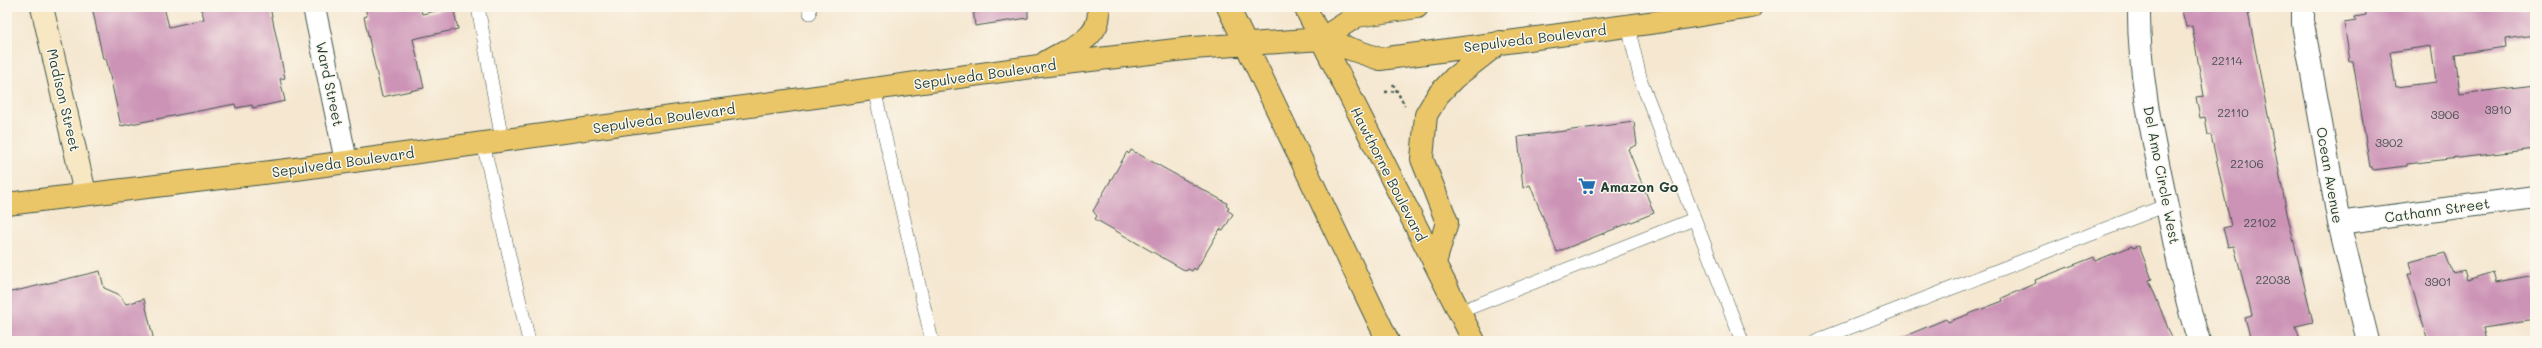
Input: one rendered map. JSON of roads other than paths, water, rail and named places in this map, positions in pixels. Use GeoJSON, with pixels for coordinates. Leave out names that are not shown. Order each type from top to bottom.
{"type":"FeatureCollection","features":[{"type":"Feature","properties":{"kind":"main road"},"geometry":{"type":"LineString","coordinates":[[1039,66],[1087,37],[1097,28],[1100,19],[1098,7]]}},
{"type":"Feature","properties":{"kind":"main road"},"geometry":{"type":"LineString","coordinates":[[1228,7],[1388,341]]}},
{"type":"Feature","properties":{"kind":"main road","name":"Hawthorne Boulevard"},"geometry":{"type":"LineString","coordinates":[[1305,7],[1474,341]]}},
{"type":"Feature","properties":{"kind":"main road","name":"Sepulveda Boulevard"},"geometry":{"type":"LineString","coordinates":[[1321,39],[1358,16],[1417,7]]}},
{"type":"Feature","properties":{"kind":"main road","name":"Sepulveda Boulevard"},"geometry":{"type":"LineString","coordinates":[[7,204],[85,193],[217,179],[1039,66],[1194,48],[1321,39],[1380,59],[1502,41],[1628,26],[1751,7]]}},
{"type":"Feature","properties":{"kind":"main road"},"geometry":{"type":"LineString","coordinates":[[1435,263],[1447,222],[1422,159],[1426,115],[1438,95],[1454,78],[1502,41]]}},
{"type":"Feature","properties":{"kind":"street","name":"Madison Street"},"geometry":{"type":"LineString","coordinates":[[42,7],[85,193]]}},
{"type":"Feature","properties":{"kind":"street","name":"Ward Street"},"geometry":{"type":"LineString","coordinates":[[314,7],[346,161]]}},
{"type":"Feature","properties":{"kind":"street","name":"Del Amo Circle West"},"geometry":{"type":"LineString","coordinates":[[2139,7],[2138,46],[2166,205],[2189,312],[2199,341]]}},
{"type":"Feature","properties":{"kind":"street","name":"Ocean Avenue"},"geometry":{"type":"LineString","coordinates":[[2303,15],[2339,224],[2368,341]]}},
{"type":"Feature","properties":{"kind":"street","name":"Cathann Street"},"geometry":{"type":"LineString","coordinates":[[2339,224],[2535,197]]}},
{"type":"Feature","properties":{"kind":"lane"},"geometry":{"type":"LineString","coordinates":[[478,7],[493,141],[529,341]]}},
{"type":"Feature","properties":{"kind":"lane"},"geometry":{"type":"LineString","coordinates":[[1628,26],[1641,81],[1742,341]]}},
{"type":"Feature","properties":{"kind":"lane"},"geometry":{"type":"LineString","coordinates":[[874,89],[932,341]]}},
{"type":"Feature","properties":{"kind":"lane"},"geometry":{"type":"LineString","coordinates":[[1815,341],[2166,205]]}},
{"type":"Feature","properties":{"kind":"lane"},"geometry":{"type":"LineString","coordinates":[[1459,312],[1694,219]]}},
{"type":"Feature","properties":{"kind":"place","name":"Amazon Go"},"geometry":{"type":"Point","coordinates":[1587,186]}}]}
